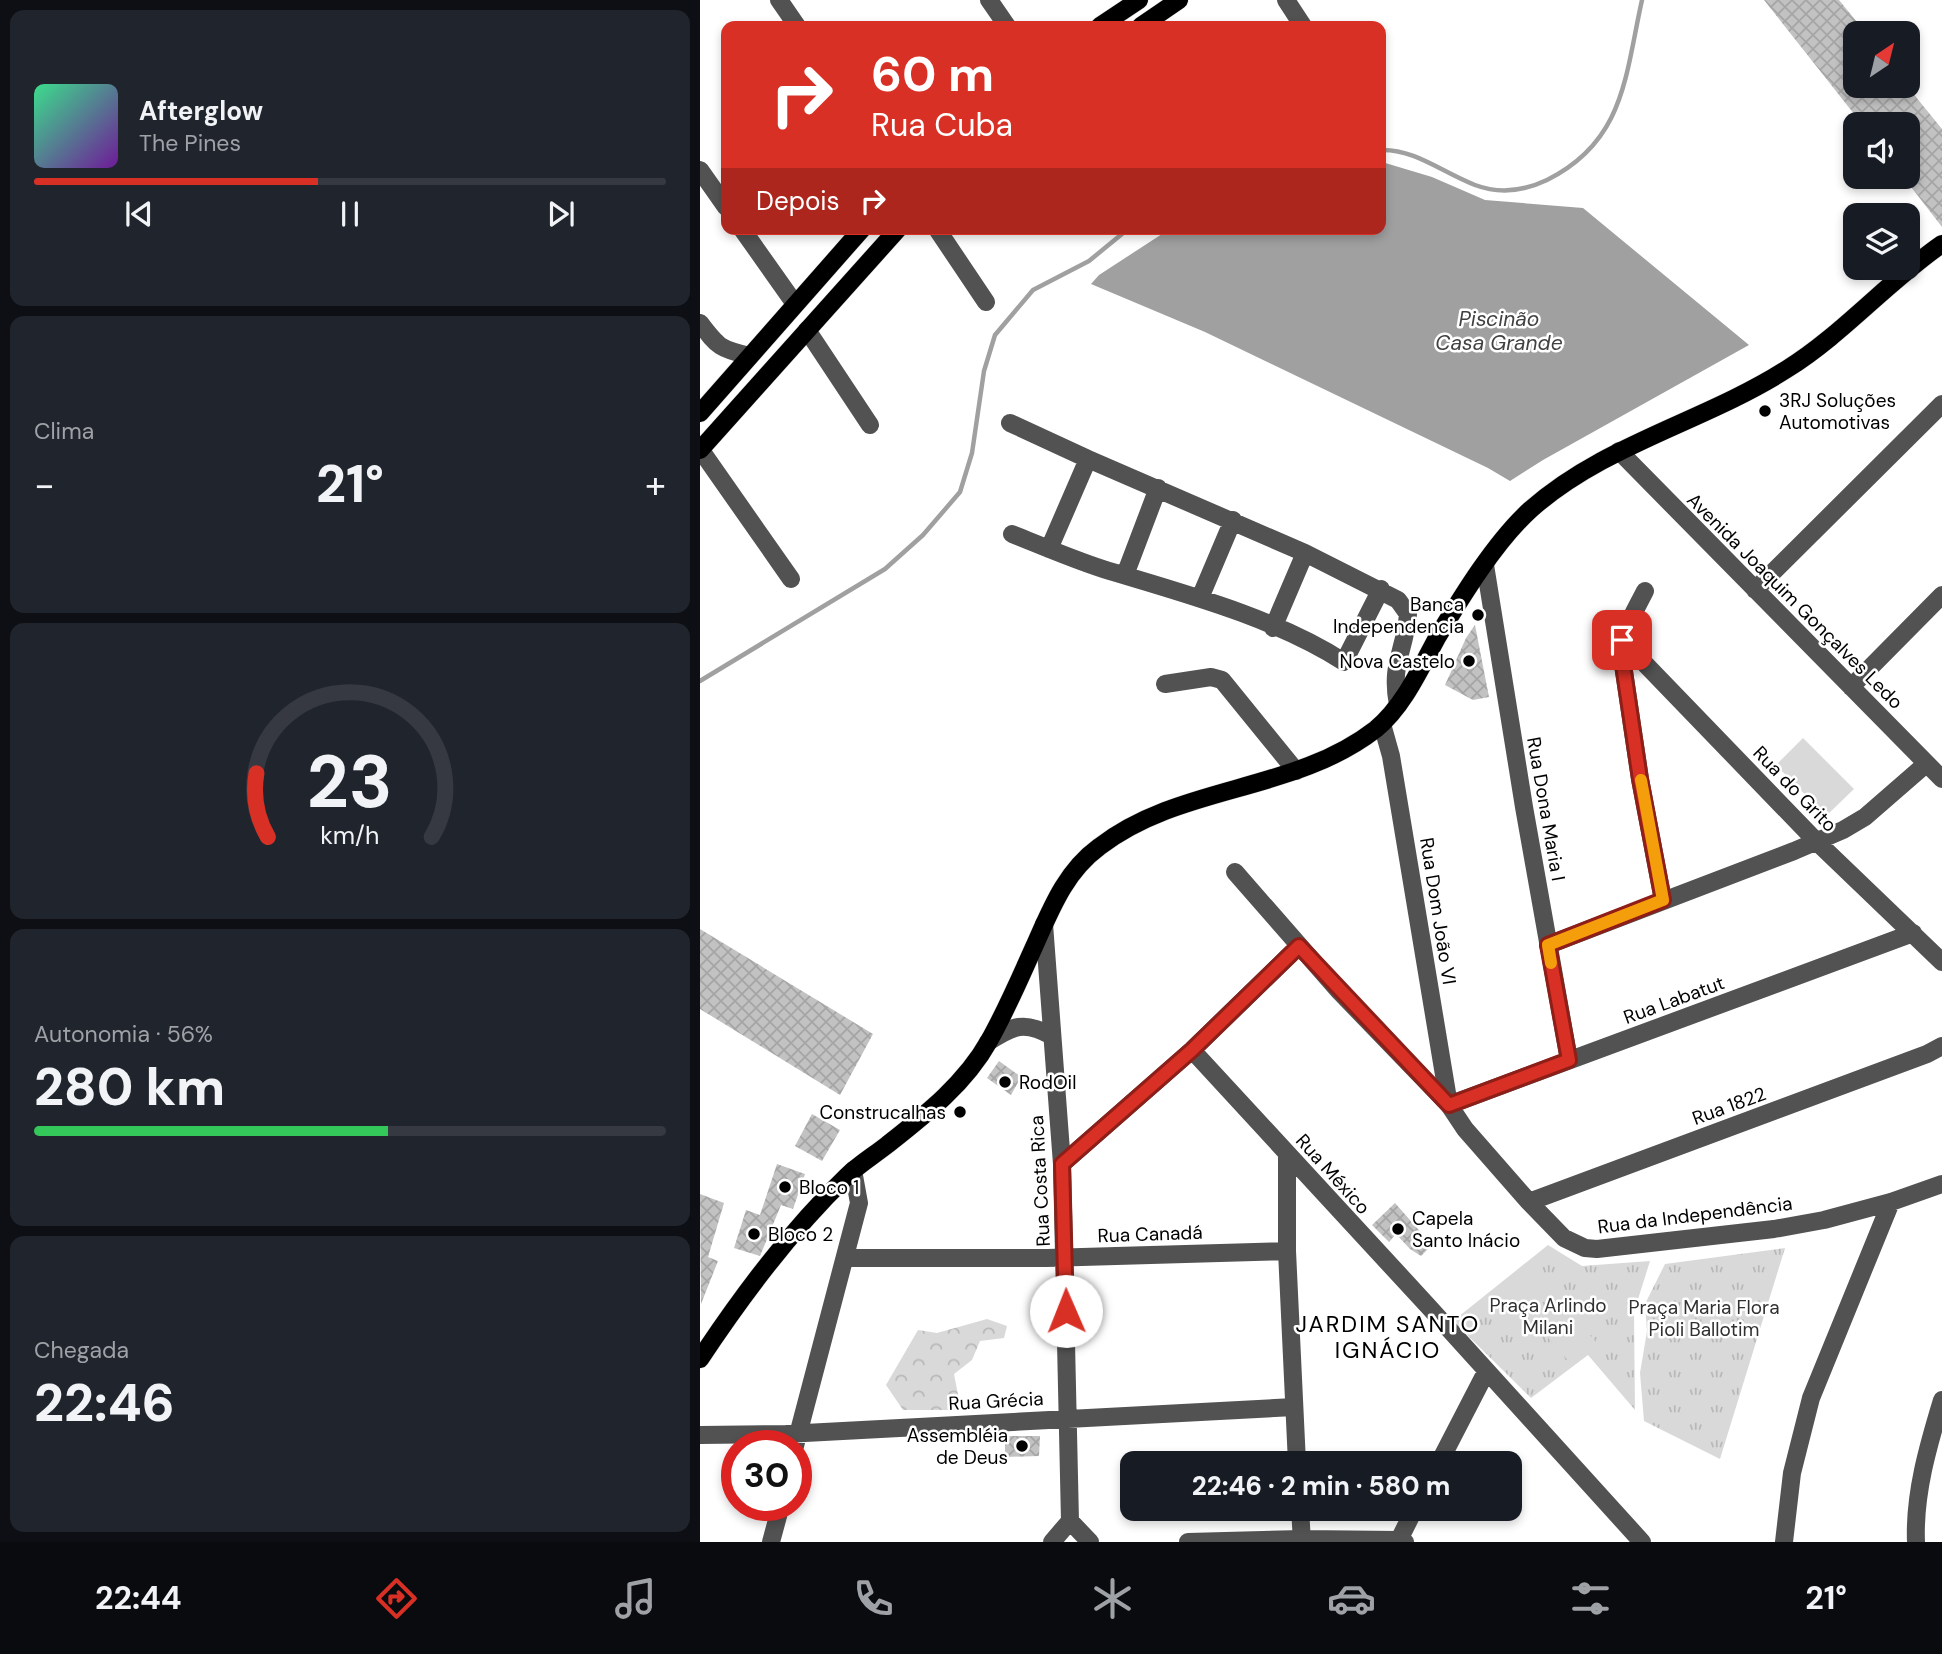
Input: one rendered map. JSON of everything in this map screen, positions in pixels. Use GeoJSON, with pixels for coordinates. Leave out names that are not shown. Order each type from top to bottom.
{"type":"FeatureCollection","features":[{"type":"Feature","properties":{"kind":"main road"},"geometry":{"type":"LineString","coordinates":[[1108,21],[1139,0]]}},
{"type":"Feature","properties":{"kind":"main road"},"geometry":{"type":"LineString","coordinates":[[1148,21],[1179,0]]}},
{"type":"Feature","properties":{"kind":"main road"},"geometry":{"type":"LineString","coordinates":[[700,413],[857,235]]}},
{"type":"Feature","properties":{"kind":"main road"},"geometry":{"type":"LineString","coordinates":[[700,449],[893,235]]}},
{"type":"Feature","properties":{"kind":"main road"},"geometry":{"type":"LineString","coordinates":[[700,1359],[795,1230],[853,1170],[951,1091],[988,1042],[1062,886],[1080,862],[1128,827],[1160,812],[1296,771],[1344,751],[1382,724],[1398,705],[1505,536],[1552,491],[1619,451],[1730,401],[1790,367],[1942,244]]}},
{"type":"Feature","properties":{"kind":"street"},"geometry":{"type":"LineString","coordinates":[[779,0],[794,21]]}},
{"type":"Feature","properties":{"kind":"street"},"geometry":{"type":"LineString","coordinates":[[989,0],[1004,21]]}},
{"type":"Feature","properties":{"kind":"street"},"geometry":{"type":"LineString","coordinates":[[1286,0],[1300,21]]}},
{"type":"Feature","properties":{"kind":"street"},"geometry":{"type":"LineString","coordinates":[[700,170],[721,201]]}},
{"type":"Feature","properties":{"kind":"street"},"geometry":{"type":"LineString","coordinates":[[746,235],[795,304]]}},
{"type":"Feature","properties":{"kind":"street"},"geometry":{"type":"LineString","coordinates":[[941,235],[986,302]]}},
{"type":"Feature","properties":{"kind":"street"},"geometry":{"type":"LineString","coordinates":[[700,323],[719,347],[750,356]]}},
{"type":"Feature","properties":{"kind":"street"},"geometry":{"type":"LineString","coordinates":[[807,330],[870,425]]}},
{"type":"Feature","properties":{"kind":"street"},"geometry":{"type":"LineString","coordinates":[[1755,590],[1942,404]]}},
{"type":"Feature","properties":{"kind":"street"},"geometry":{"type":"LineString","coordinates":[[1010,423],[1233,520],[1381,589],[1398,600],[1408,614],[1395,667],[1398,705]]}},
{"type":"Feature","properties":{"kind":"street"},"geometry":{"type":"LineString","coordinates":[[700,449],[791,579]]}},
{"type":"Feature","properties":{"kind":"street","name":"Avenida Joaquim Gonçalves Ledo"},"geometry":{"type":"LineString","coordinates":[[1619,451],[1942,779]]}},
{"type":"Feature","properties":{"kind":"street"},"geometry":{"type":"LineString","coordinates":[[1049,549],[1088,459]]}},
{"type":"Feature","properties":{"kind":"street"},"geometry":{"type":"LineString","coordinates":[[1125,575],[1158,488]]}},
{"type":"Feature","properties":{"kind":"street"},"geometry":{"type":"LineString","coordinates":[[1200,598],[1233,520]]}},
{"type":"Feature","properties":{"kind":"street"},"geometry":{"type":"LineString","coordinates":[[1012,534],[1125,575],[1200,598],[1321,649],[1344,662],[1381,589]]}},
{"type":"Feature","properties":{"kind":"street"},"geometry":{"type":"LineString","coordinates":[[1273,628],[1305,553]]}},
{"type":"Feature","properties":{"kind":"street","name":"Rua Dona Maria I"},"geometry":{"type":"LineString","coordinates":[[1485,565],[1569,1060]]}},
{"type":"Feature","properties":{"kind":"street"},"geometry":{"type":"LineString","coordinates":[[1646,591],[1627,625],[1622,640],[1622,658],[1640,779],[1663,900]]}},
{"type":"Feature","properties":{"kind":"street"},"geometry":{"type":"LineString","coordinates":[[1851,687],[1942,595]]}},
{"type":"Feature","properties":{"kind":"street","name":"Rua do Grito"},"geometry":{"type":"LineString","coordinates":[[1622,640],[1817,842],[1942,962]]}},
{"type":"Feature","properties":{"kind":"street"},"geometry":{"type":"LineString","coordinates":[[1165,684],[1211,677],[1222,680],[1296,771]]}},
{"type":"Feature","properties":{"kind":"street","name":"Rua Dom João VI"},"geometry":{"type":"LineString","coordinates":[[1382,724],[1391,756],[1449,1105]]}},
{"type":"Feature","properties":{"kind":"street"},"geometry":{"type":"LineString","coordinates":[[1548,945],[1817,842],[1865,817],[1926,764]]}},
{"type":"Feature","properties":{"kind":"street","name":"Rua da Independência"},"geometry":{"type":"LineString","coordinates":[[1235,873],[1299,946],[1449,1105],[1465,1129],[1529,1202],[1564,1238],[1585,1248],[1597,1249],[1824,1220],[1891,1202],[1942,1184]]}},
{"type":"Feature","properties":{"kind":"street","name":"Rua Costa Rica"},"geometry":{"type":"LineString","coordinates":[[1044,924],[1062,1164],[1070,1521]]}},
{"type":"Feature","properties":{"kind":"street","name":"Rua Labatut"},"geometry":{"type":"LineString","coordinates":[[1449,1105],[1913,933]]}},
{"type":"Feature","properties":{"kind":"street"},"geometry":{"type":"LineString","coordinates":[[1062,1164],[1192,1050],[1299,946]]}},
{"type":"Feature","properties":{"kind":"street"},"geometry":{"type":"LineString","coordinates":[[988,1042],[1009,1029],[1022,1026],[1037,1027],[1052,1036]]}},
{"type":"Feature","properties":{"kind":"street","name":"Rua 1822"},"geometry":{"type":"LineString","coordinates":[[1529,1202],[1927,1054],[1942,1046]]}},
{"type":"Feature","properties":{"kind":"street","name":"Rua México"},"geometry":{"type":"LineString","coordinates":[[1192,1050],[1642,1542]]}},
{"type":"Feature","properties":{"kind":"street"},"geometry":{"type":"LineString","coordinates":[[1287,1154],[1287,1251],[1296,1451]]}},
{"type":"Feature","properties":{"kind":"street"},"geometry":{"type":"LineString","coordinates":[[799,1430],[859,1203],[853,1170]]}},
{"type":"Feature","properties":{"kind":"street"},"geometry":{"type":"LineString","coordinates":[[1784,1542],[1792,1473],[1811,1398],[1891,1202]]}},
{"type":"Feature","properties":{"kind":"street","name":"Rua Canadá"},"geometry":{"type":"LineString","coordinates":[[846,1258],[1065,1258],[1287,1251]]}},
{"type":"Feature","properties":{"kind":"street"},"geometry":{"type":"LineString","coordinates":[[1445,1451],[1486,1372]]}},
{"type":"Feature","properties":{"kind":"street"},"geometry":{"type":"LineString","coordinates":[[1916,1542],[1919,1491],[1934,1450],[1942,1401]]}},
{"type":"Feature","properties":{"kind":"street","name":"Rua Grécia"},"geometry":{"type":"LineString","coordinates":[[812,1438],[1068,1419],[1294,1407]]}},
{"type":"Feature","properties":{"kind":"street","name":"Rua Grécia"},"geometry":{"type":"LineString","coordinates":[[700,1435],[721,1436]]}},
{"type":"Feature","properties":{"kind":"street"},"geometry":{"type":"LineString","coordinates":[[771,1542],[777,1521]]}},
{"type":"Feature","properties":{"kind":"street"},"geometry":{"type":"LineString","coordinates":[[1052,1542],[1070,1521],[1090,1542]]}},
{"type":"Feature","properties":{"kind":"street"},"geometry":{"type":"LineString","coordinates":[[1301,1521],[1302,1540]]}},
{"type":"Feature","properties":{"kind":"street"},"geometry":{"type":"LineString","coordinates":[[1188,1542],[1402,1541],[1410,1521]]}},
{"type":"Feature","properties":{"kind":"green space"},"geometry":{"type":"Polygon","coordinates":[[[1803,738],[1854,789],[1826,816],[1776,765],[1803,738]]]}},
{"type":"Feature","properties":{"kind":"green space","name":"Praça Arlindo Milani"},"geometry":{"type":"Polygon","coordinates":[[[1548,1245],[1582,1266],[1650,1261],[1634,1312],[1635,1410],[1588,1355],[1531,1398],[1453,1321],[1548,1245]]]}},
{"type":"Feature","properties":{"kind":"green space","name":"Praça Maria Flora Pioli Ballotim"},"geometry":{"type":"Polygon","coordinates":[[[1785,1248],[1720,1459],[1644,1421],[1640,1373],[1647,1331],[1645,1304],[1665,1264],[1785,1248]]]}},
{"type":"Feature","properties":{"kind":"green space"},"geometry":{"type":"Polygon","coordinates":[[[1536,1269],[1554,1291],[1527,1314],[1508,1293],[1536,1269]]]}},
{"type":"Feature","properties":{"kind":"green space"},"geometry":{"type":"Polygon","coordinates":[[[1556,1296],[1596,1342],[1571,1364],[1531,1318],[1556,1296]]]}},
{"type":"Feature","properties":{"kind":"green space"},"geometry":{"type":"Polygon","coordinates":[[[987,1319],[1007,1326],[1004,1338],[980,1341],[972,1360],[954,1374],[961,1410],[903,1410],[886,1385],[918,1330],[937,1333],[987,1319]]]}},
{"type":"Feature","properties":{"kind":"water","name":"Piscinão Casa Grande"},"geometry":{"type":"Polygon","coordinates":[[[1386,163],[1432,177],[1485,200],[1583,208],[1749,345],[1510,481],[1205,332],[1091,284],[1099,275],[1160,235],[1386,235],[1386,163]]]}},
{"type":"Feature","properties":{"kind":"building"},"geometry":{"type":"Polygon","coordinates":[[[1764,0],[1839,0],[1856,21],[1843,21],[1843,98],[1917,98],[1942,129],[1942,227],[1913,189],[1920,189],[1920,112],[1853,112],[1764,0]]]}},
{"type":"Feature","properties":{"kind":"building","name":"Nova Castelo"},"geometry":{"type":"Polygon","coordinates":[[[1475,625],[1489,697],[1473,700],[1445,685],[1466,638],[1475,625]]]}},
{"type":"Feature","properties":{"kind":"building"},"geometry":{"type":"Polygon","coordinates":[[[700,929],[873,1034],[840,1095],[700,1009],[700,929]]]}},
{"type":"Feature","properties":{"kind":"building","name":"RodOil"},"geometry":{"type":"Polygon","coordinates":[[[999,1061],[1021,1077],[1011,1095],[987,1078],[999,1061]]]}},
{"type":"Feature","properties":{"kind":"building"},"geometry":{"type":"Polygon","coordinates":[[[812,1114],[840,1130],[822,1161],[795,1146],[812,1114]]]}},
{"type":"Feature","properties":{"kind":"building"},"geometry":{"type":"Polygon","coordinates":[[[777,1164],[805,1174],[793,1209],[781,1205],[760,1256],[734,1248],[746,1210],[760,1215],[777,1164]]]}},
{"type":"Feature","properties":{"kind":"building"},"geometry":{"type":"Polygon","coordinates":[[[700,1194],[724,1203],[708,1257],[718,1261],[701,1304],[700,1194]]]}},
{"type":"Feature","properties":{"kind":"building","name":"Capela Santo Inácio"},"geometry":{"type":"Polygon","coordinates":[[[1395,1203],[1432,1245],[1421,1256],[1396,1234],[1389,1242],[1372,1225],[1395,1203]]]}},
{"type":"Feature","properties":{"kind":"building","name":"Assembléia de Deus"},"geometry":{"type":"Polygon","coordinates":[[[1005,1436],[1040,1436],[1039,1456],[1005,1457],[1005,1436]]]}},
{"type":"Feature","properties":{"kind":"waterway"},"geometry":{"type":"LineString","coordinates":[[1386,150],[1417,157],[1463,180],[1493,190],[1520,189],[1547,180],[1573,164],[1592,146],[1607,126],[1625,80],[1642,0]]}},
{"type":"Feature","properties":{"kind":"waterway"},"geometry":{"type":"LineString","coordinates":[[700,681],[885,569],[923,535],[960,492],[972,453],[984,371],[995,335],[1033,290],[1089,261],[1121,235]]}},
{"type":"Feature","properties":{"kind":"slow traffic"},"geometry":{"type":"LineString","coordinates":[[1551,963],[1548,945],[1663,900],[1641,780]]}},
{"type":"Feature","properties":{"kind":"place","name":"3RJ Soluções Automotivas"},"geometry":{"type":"Point","coordinates":[1765,411]}},
{"type":"Feature","properties":{"kind":"place","name":"Banca Independencia"},"geometry":{"type":"Point","coordinates":[1478,615]}},
{"type":"Feature","properties":{"kind":"place","name":"Nova Castelo"},"geometry":{"type":"Point","coordinates":[1469,661]}},
{"type":"Feature","properties":{"kind":"place","name":"RodOil"},"geometry":{"type":"Point","coordinates":[1005,1082]}},
{"type":"Feature","properties":{"kind":"place","name":"Construcalhas"},"geometry":{"type":"Point","coordinates":[960,1112]}},
{"type":"Feature","properties":{"kind":"place","name":"Bloco 1"},"geometry":{"type":"Point","coordinates":[785,1187]}},
{"type":"Feature","properties":{"kind":"place","name":"Capela Santo Inácio"},"geometry":{"type":"Point","coordinates":[1398,1229]}},
{"type":"Feature","properties":{"kind":"place","name":"Bloco 2"},"geometry":{"type":"Point","coordinates":[754,1234]}},
{"type":"Feature","properties":{"kind":"place","name":"Assembléia de Deus"},"geometry":{"type":"Point","coordinates":[1022,1446]}},
{"type":"Feature","properties":{"kind":"district","name":"JARDIM SANTO IGNÁCIO"},"geometry":{"type":"Point","coordinates":[1388,1337]}},
{"type":"Feature","properties":{"kind":"route"},"geometry":{"type":"LineString","coordinates":[[1066,1311],[1062,1164],[1192,1050],[1299,946],[1449,1105],[1569,1060],[1548,945],[1663,900],[1640,779],[1622,658],[1622,640]]}}]}
